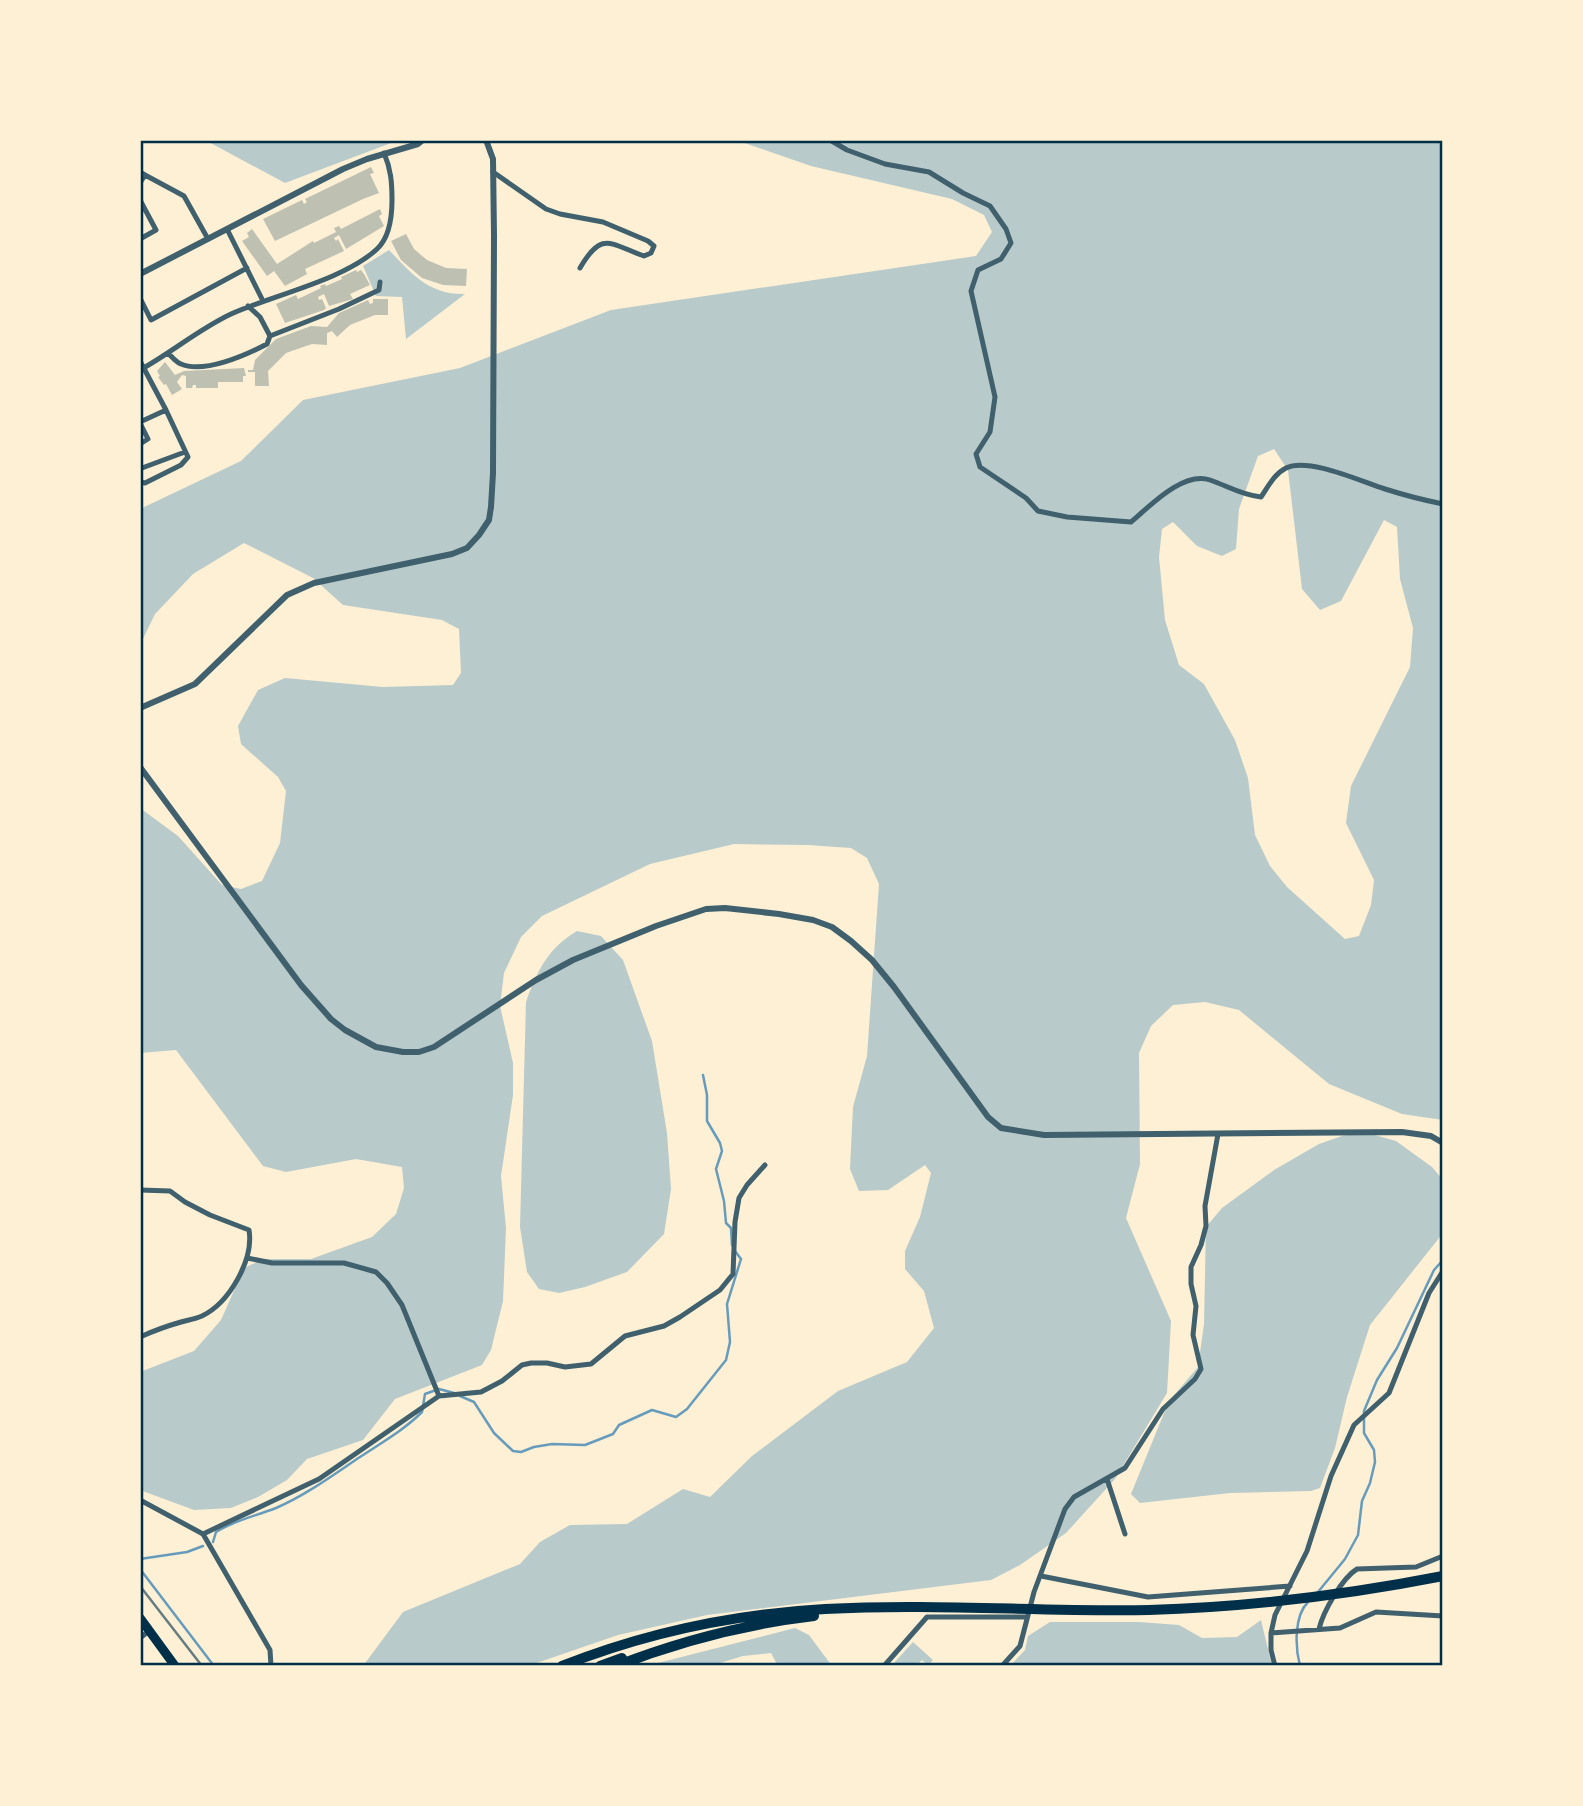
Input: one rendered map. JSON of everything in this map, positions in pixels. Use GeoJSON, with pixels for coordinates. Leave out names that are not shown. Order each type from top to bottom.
{"type":"FeatureCollection","features":[{"type":"Feature","properties":{"kind":"highway"},"geometry":{"type":"LineString","coordinates":[[562,1666],[679,1630],[752,1616],[824,1609],[912,1608],[1031,1614],[1148,1610],[1272,1602],[1347,1593],[1443,1576]]}},
{"type":"Feature","properties":{"kind":"highway"},"geometry":{"type":"LineString","coordinates":[[600,1666],[710,1631],[761,1621],[912,1608]]}},
{"type":"Feature","properties":{"kind":"highway"},"geometry":{"type":"LineString","coordinates":[[140,1618],[175,1666]]}},
{"type":"Feature","properties":{"kind":"highway"},"geometry":{"type":"LineString","coordinates":[[616,1666],[702,1637],[792,1618]]}},
{"type":"Feature","properties":{"kind":"highway"},"geometry":{"type":"LineString","coordinates":[[570,1666],[607,1650]]}},
{"type":"Feature","properties":{"kind":"street"},"geometry":{"type":"LineString","coordinates":[[140,274],[343,169],[423,140]]}},
{"type":"Feature","properties":{"kind":"street"},"geometry":{"type":"LineString","coordinates":[[140,708],[195,684],[287,596],[314,583],[452,554],[467,548],[489,520],[493,473],[493,159],[486,140]]}},
{"type":"Feature","properties":{"kind":"street"},"geometry":{"type":"LineString","coordinates":[[830,140],[847,150],[885,164],[929,172],[962,193],[990,206],[1006,229],[1011,243],[1001,259],[978,270],[971,291],[995,397],[990,432],[976,454],[980,467],[1026,498],[1038,511],[1067,517],[1131,522],[1157,499],[1192,478],[1208,479],[1232,491],[1261,497],[1273,478],[1291,467],[1327,470],[1409,497],[1443,504]]}},
{"type":"Feature","properties":{"kind":"street"},"geometry":{"type":"LineString","coordinates":[[142,369],[223,318],[248,306],[316,283],[377,249],[388,231],[392,210],[390,168],[384,153]]}},
{"type":"Feature","properties":{"kind":"street"},"geometry":{"type":"LineString","coordinates":[[140,183],[142,173],[184,196],[208,239]]}},
{"type":"Feature","properties":{"kind":"street"},"geometry":{"type":"LineString","coordinates":[[493,173],[546,209],[603,222],[654,246],[650,253],[644,256],[613,243],[604,243],[589,253],[580,268]]}},
{"type":"Feature","properties":{"kind":"street"},"geometry":{"type":"LineString","coordinates":[[140,200],[156,230],[140,239]]}},
{"type":"Feature","properties":{"kind":"street"},"geometry":{"type":"LineString","coordinates":[[227,229],[263,301]]}},
{"type":"Feature","properties":{"kind":"street"},"geometry":{"type":"LineString","coordinates":[[140,298],[151,320],[247,268]]}},
{"type":"Feature","properties":{"kind":"street"},"geometry":{"type":"LineString","coordinates":[[168,353],[178,363],[211,366],[249,353],[267,344],[270,336],[369,295],[379,290],[380,282]]}},
{"type":"Feature","properties":{"kind":"street"},"geometry":{"type":"LineString","coordinates":[[248,306],[260,317],[270,336]]}},
{"type":"Feature","properties":{"kind":"street"},"geometry":{"type":"LineString","coordinates":[[140,361],[188,457],[181,465],[145,483],[140,482]]}},
{"type":"Feature","properties":{"kind":"street"},"geometry":{"type":"LineString","coordinates":[[140,444],[148,439],[140,422],[166,410]]}},
{"type":"Feature","properties":{"kind":"street"},"geometry":{"type":"LineString","coordinates":[[140,464],[142,468],[185,452]]}},
{"type":"Feature","properties":{"kind":"street"},"geometry":{"type":"LineString","coordinates":[[140,767],[301,985],[331,1019],[376,1047],[403,1052],[419,1052],[434,1047],[536,980],[573,960],[685,915],[706,909],[725,908],[813,920],[831,927],[851,941],[872,960],[923,1024],[978,1107],[1001,1128],[1044,1135],[1402,1132],[1431,1136],[1443,1143]]}},
{"type":"Feature","properties":{"kind":"street"},"geometry":{"type":"LineString","coordinates":[[1002,1666],[1020,1646],[1041,1576],[1065,1509],[1073,1497],[1125,1468],[1163,1409],[1195,1379],[1201,1369],[1193,1335],[1196,1307],[1191,1284],[1191,1267],[1206,1226],[1205,1206],[1218,1134]]}},
{"type":"Feature","properties":{"kind":"street"},"geometry":{"type":"LineString","coordinates":[[203,1534],[319,1479],[439,1396],[481,1392],[502,1381],[522,1365],[531,1363],[565,1367],[591,1364],[625,1336],[664,1326],[720,1290],[730,1279],[735,1267],[735,1222],[739,1198],[765,1165]]}},
{"type":"Feature","properties":{"kind":"street"},"geometry":{"type":"LineString","coordinates":[[140,1190],[170,1191],[210,1215],[249,1230],[250,1238],[247,1258],[228,1293],[213,1310],[199,1318],[140,1337]]}},
{"type":"Feature","properties":{"kind":"street"},"geometry":{"type":"LineString","coordinates":[[247,1258],[272,1263],[344,1263],[376,1272],[402,1305],[439,1396]]}},
{"type":"Feature","properties":{"kind":"street"},"geometry":{"type":"LineString","coordinates":[[1275,1666],[1271,1633],[1275,1615],[1307,1551],[1331,1476],[1354,1425],[1388,1393],[1429,1293],[1443,1271]]}},
{"type":"Feature","properties":{"kind":"street"},"geometry":{"type":"LineString","coordinates":[[1107,1479],[1125,1534]]}},
{"type":"Feature","properties":{"kind":"street"},"geometry":{"type":"LineString","coordinates":[[140,1500],[203,1534],[270,1650],[271,1666]]}},
{"type":"Feature","properties":{"kind":"street"},"geometry":{"type":"LineString","coordinates":[[1319,1629],[1322,1617],[1349,1574],[1357,1569],[1416,1567],[1443,1556]]}},
{"type":"Feature","properties":{"kind":"street"},"geometry":{"type":"LineString","coordinates":[[1041,1576],[1148,1597],[1290,1586]]}},
{"type":"Feature","properties":{"kind":"street"},"geometry":{"type":"LineString","coordinates":[[1271,1633],[1340,1628],[1376,1612],[1443,1616]]}},
{"type":"Feature","properties":{"kind":"street"},"geometry":{"type":"LineString","coordinates":[[884,1666],[927,1617],[1031,1614]]}},
{"type":"Feature","properties":{"kind":"street"},"geometry":{"type":"LineString","coordinates":[[140,1638],[149,1631]]}},
{"type":"Feature","properties":{"kind":"street"},"geometry":{"type":"LineString","coordinates":[[734,1666],[746,1666]]}},
{"type":"Feature","properties":{"kind":"shaded area"},"geometry":{"type":"Polygon","coordinates":[[[205,140],[399,140],[285,183],[205,140]]]}},
{"type":"Feature","properties":{"kind":"shaded area"},"geometry":{"type":"Polygon","coordinates":[[[736,140],[1443,140],[1443,1120],[1402,1114],[1329,1084],[1239,1010],[1205,1002],[1173,1005],[1151,1026],[1139,1053],[1140,1164],[1126,1218],[1171,1321],[1167,1393],[1115,1479],[1066,1533],[1020,1565],[991,1580],[707,1615],[618,1635],[528,1666],[363,1666],[403,1612],[520,1564],[540,1542],[570,1525],[627,1524],[683,1489],[710,1497],[752,1456],[838,1391],[907,1362],[934,1328],[924,1291],[905,1269],[905,1251],[920,1217],[931,1173],[925,1165],[888,1190],[859,1191],[850,1169],[853,1107],[867,1056],[879,884],[867,858],[851,848],[734,844],[650,864],[542,916],[521,937],[504,973],[500,1006],[513,1063],[513,1095],[501,1176],[506,1228],[503,1301],[491,1350],[482,1365],[395,1399],[363,1440],[307,1459],[287,1480],[258,1497],[231,1508],[194,1510],[140,1490],[140,1372],[194,1351],[221,1320],[244,1268],[264,1259],[311,1259],[372,1237],[396,1214],[404,1188],[402,1167],[356,1159],[286,1172],[263,1166],[176,1050],[140,1053],[140,808],[178,836],[222,885],[241,889],[262,881],[280,843],[286,791],[278,777],[241,744],[238,726],[258,690],[285,678],[383,687],[453,685],[461,673],[459,629],[442,620],[343,605],[313,578],[244,543],[193,574],[155,614],[140,645],[140,509],[241,461],[303,400],[460,368],[611,310],[976,256],[992,232],[984,215],[952,199],[811,166],[736,140]],[[1274,449],[1258,456],[1239,509],[1236,549],[1222,556],[1197,546],[1173,522],[1162,529],[1159,557],[1165,620],[1179,665],[1204,684],[1235,740],[1248,778],[1255,835],[1270,866],[1287,887],[1345,939],[1359,936],[1371,905],[1374,880],[1346,823],[1351,786],[1410,667],[1413,628],[1400,579],[1397,527],[1384,520],[1341,601],[1320,610],[1302,589],[1288,470],[1274,449]]]}},
{"type":"Feature","properties":{"kind":"shaded area"},"geometry":{"type":"Polygon","coordinates":[[[389,250],[414,275],[431,287],[465,294],[406,339],[402,297],[376,296],[363,266],[389,250]]]}},
{"type":"Feature","properties":{"kind":"shaded area"},"geometry":{"type":"Polygon","coordinates":[[[577,931],[601,936],[623,960],[652,1041],[667,1133],[671,1189],[664,1234],[627,1272],[559,1293],[539,1289],[527,1272],[520,1227],[526,1002],[545,961],[558,945],[577,931]]]}},
{"type":"Feature","properties":{"kind":"shaded area"},"geometry":{"type":"Polygon","coordinates":[[[1364,1132],[1396,1141],[1432,1167],[1443,1180],[1443,1233],[1370,1325],[1347,1397],[1335,1448],[1320,1488],[1311,1491],[1230,1493],[1140,1503],[1131,1494],[1169,1401],[1198,1367],[1204,1324],[1206,1227],[1222,1208],[1274,1170],[1319,1144],[1364,1132]]]}},
{"type":"Feature","properties":{"kind":"shaded area"},"geometry":{"type":"Polygon","coordinates":[[[1261,1620],[1272,1666],[1010,1666],[1025,1650],[1028,1636],[1050,1622],[1179,1625],[1202,1638],[1237,1637],[1261,1620]]]}},
{"type":"Feature","properties":{"kind":"shaded area"},"geometry":{"type":"Polygon","coordinates":[[[795,1628],[809,1635],[832,1666],[778,1666],[771,1653],[743,1656],[710,1666],[646,1666],[795,1628]]]}},
{"type":"Feature","properties":{"kind":"shaded area"},"geometry":{"type":"Polygon","coordinates":[[[913,1642],[933,1660],[928,1665],[922,1660],[916,1666],[894,1663],[913,1642]]]}},
{"type":"Feature","properties":{"kind":"building"},"geometry":{"type":"Polygon","coordinates":[[[371,167],[374,173],[370,174],[379,193],[275,241],[263,219],[302,200],[304,204],[307,202],[305,199],[371,167]]]}},
{"type":"Feature","properties":{"kind":"building"},"geometry":{"type":"Polygon","coordinates":[[[380,209],[382,214],[379,216],[384,226],[346,249],[339,235],[334,238],[336,241],[338,239],[344,251],[305,269],[307,274],[285,286],[274,271],[267,276],[242,241],[249,237],[247,233],[252,229],[277,264],[313,241],[314,243],[336,232],[334,228],[339,226],[341,229],[380,209]]]}},
{"type":"Feature","properties":{"kind":"building"},"geometry":{"type":"Polygon","coordinates":[[[406,234],[414,249],[427,260],[446,268],[467,269],[466,286],[443,285],[422,278],[401,260],[391,241],[406,234]]]}},
{"type":"Feature","properties":{"kind":"building"},"geometry":{"type":"Polygon","coordinates":[[[361,270],[370,285],[350,294],[353,299],[329,306],[324,294],[318,297],[319,300],[322,299],[326,308],[324,310],[285,323],[276,304],[296,295],[298,299],[361,270]]]}},
{"type":"Feature","properties":{"kind":"building"},"geometry":{"type":"Polygon","coordinates":[[[373,299],[388,299],[388,315],[375,315],[350,325],[337,337],[332,331],[327,333],[327,345],[312,344],[286,353],[268,371],[269,386],[255,386],[255,372],[248,370],[253,370],[255,360],[276,339],[311,326],[327,327],[339,313],[368,300],[370,304],[373,303],[373,299]]]}},
{"type":"Feature","properties":{"kind":"building"},"geometry":{"type":"Polygon","coordinates":[[[165,362],[175,375],[184,371],[244,368],[246,376],[243,376],[243,382],[218,382],[218,388],[196,388],[196,385],[193,385],[192,388],[186,388],[186,376],[182,375],[177,382],[182,389],[172,395],[158,377],[160,376],[157,371],[165,362]]]}},
{"type":"Feature","properties":{"kind":"waterway"},"geometry":{"type":"LineString","coordinates":[[703,1075],[707,1095],[707,1121],[722,1151],[716,1169],[726,1223],[731,1228],[732,1245]]}},
{"type":"Feature","properties":{"kind":"waterway"},"geometry":{"type":"LineString","coordinates":[[460,1396],[474,1402],[494,1433],[513,1451],[521,1452],[552,1444],[585,1445],[613,1434],[619,1425],[652,1410],[676,1417],[687,1409],[726,1360],[730,1342],[727,1304],[741,1259],[735,1251]]}},
{"type":"Feature","properties":{"kind":"waterway"},"geometry":{"type":"LineString","coordinates":[[1318,1592],[1345,1559],[1358,1535],[1362,1501],[1375,1462],[1374,1450],[1364,1433],[1364,1411],[1377,1380],[1397,1348],[1434,1270],[1443,1260]]}},
{"type":"Feature","properties":{"kind":"waterway"},"geometry":{"type":"LineString","coordinates":[[213,1542],[216,1532],[298,1497],[408,1425],[422,1412],[425,1394],[439,1389],[454,1393]]}},
{"type":"Feature","properties":{"kind":"waterway"},"geometry":{"type":"LineString","coordinates":[[140,1559],[187,1552],[203,1546]]}},
{"type":"Feature","properties":{"kind":"waterway"},"geometry":{"type":"LineString","coordinates":[[140,1569],[214,1666]]}},
{"type":"Feature","properties":{"kind":"waterway"},"geometry":{"type":"LineString","coordinates":[[1300,1666],[1297,1650],[1298,1623],[1308,1602]]}},
{"type":"Feature","properties":{"kind":"railway"},"geometry":{"type":"LineString","coordinates":[[140,1586],[202,1666]]}}]}
